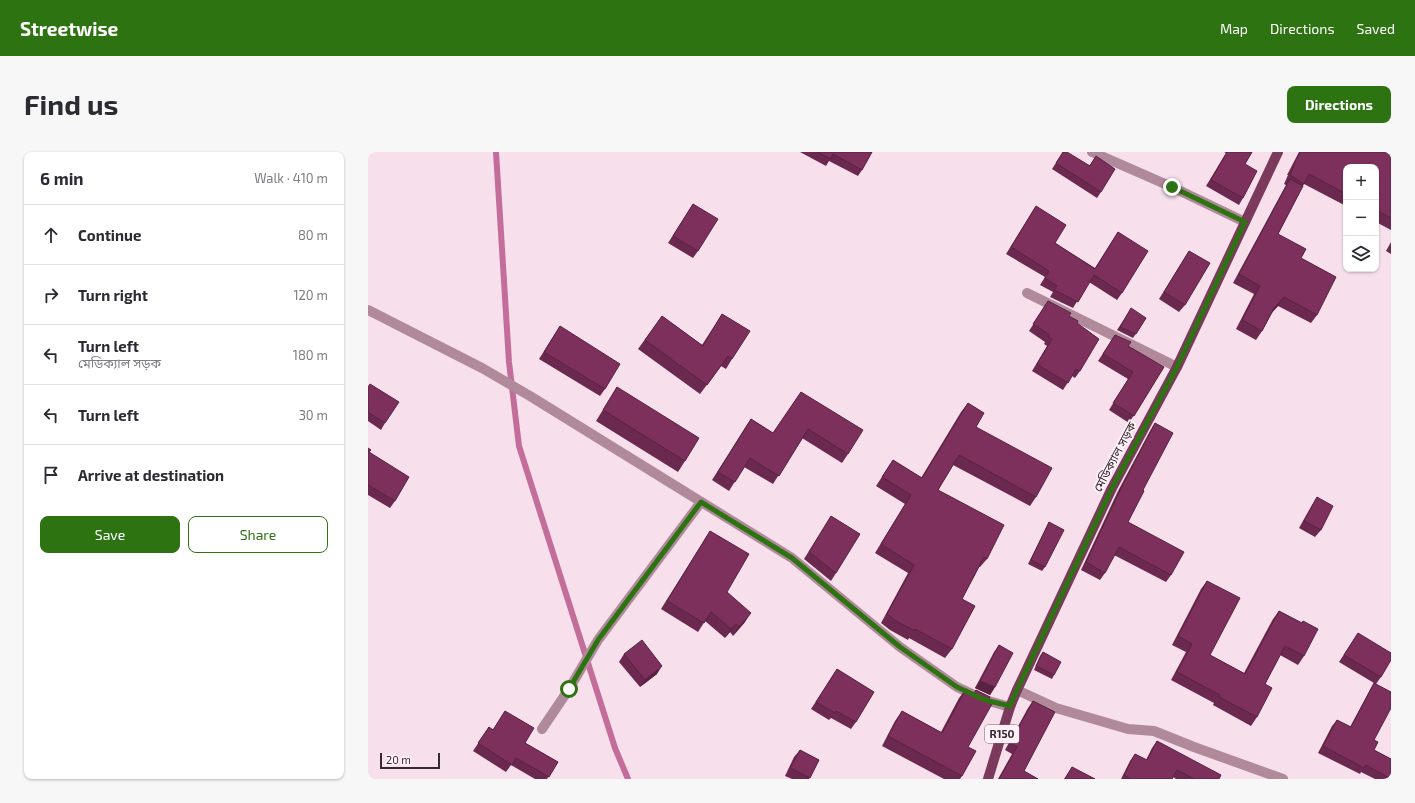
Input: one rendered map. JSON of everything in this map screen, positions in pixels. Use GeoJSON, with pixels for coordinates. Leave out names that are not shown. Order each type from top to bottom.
{"type":"FeatureCollection","features":[{"type":"Feature","properties":{"kind":"main road","name":"মেডিক্যাল সড়ক"},"geometry":{"type":"LineString","coordinates":[[988,779],[1010,706],[1017,690],[1112,488],[1177,367],[1278,152]]}},
{"type":"Feature","properties":{"kind":"street"},"geometry":{"type":"LineString","coordinates":[[1092,152],[1172,187],[1245,222]]}},
{"type":"Feature","properties":{"kind":"street"},"geometry":{"type":"LineString","coordinates":[[1027,293],[1177,367]]}},
{"type":"Feature","properties":{"kind":"street"},"geometry":{"type":"LineString","coordinates":[[368,310],[482,368],[530,396],[792,558],[900,647],[957,687],[985,700],[1010,706]]}},
{"type":"Feature","properties":{"kind":"street"},"geometry":{"type":"LineString","coordinates":[[542,729],[569,689],[598,640],[701,502]]}},
{"type":"Feature","properties":{"kind":"street"},"geometry":{"type":"LineString","coordinates":[[1017,690],[1056,708],[1128,729],[1154,731],[1283,779]]}},
{"type":"Feature","properties":{"kind":"building"},"geometry":{"type":"Polygon","coordinates":[[[817,152],[872,152],[862,170],[833,154],[831,159],[817,152]]]}},
{"type":"Feature","properties":{"kind":"building"},"geometry":{"type":"Polygon","coordinates":[[[1063,152],[1067,152],[1090,166],[1096,156],[1115,169],[1101,192],[1056,163],[1063,152]]]}},
{"type":"Feature","properties":{"kind":"building"},"geometry":{"type":"Polygon","coordinates":[[[1227,152],[1252,152],[1245,164],[1257,171],[1243,198],[1211,180],[1227,152]]]}},
{"type":"Feature","properties":{"kind":"building"},"geometry":{"type":"Polygon","coordinates":[[[1300,152],[1391,152],[1391,218],[1379,212],[1379,164],[1343,164],[1343,192],[1309,174],[1304,184],[1290,175],[1300,152]]]}},
{"type":"Feature","properties":{"kind":"building"},"geometry":{"type":"Polygon","coordinates":[[[1290,179],[1303,186],[1278,234],[1306,249],[1301,258],[1336,277],[1317,315],[1284,297],[1274,308],[1262,331],[1242,320],[1260,286],[1239,274],[1290,179]]]}},
{"type":"Feature","properties":{"kind":"building"},"geometry":{"type":"Polygon","coordinates":[[[693,204],[718,219],[698,251],[673,236],[693,204]]]}},
{"type":"Feature","properties":{"kind":"building"},"geometry":{"type":"Polygon","coordinates":[[[1036,206],[1066,225],[1055,243],[1095,269],[1118,232],[1148,251],[1122,293],[1094,275],[1078,302],[1054,290],[1057,286],[1045,278],[1049,271],[1011,247],[1036,206]]]}},
{"type":"Feature","properties":{"kind":"building"},"geometry":{"type":"Polygon","coordinates":[[[1189,251],[1210,263],[1185,305],[1164,292],[1189,251]]]}},
{"type":"Feature","properties":{"kind":"building"},"geometry":{"type":"Polygon","coordinates":[[[1048,301],[1071,313],[1069,316],[1078,321],[1077,323],[1099,339],[1080,371],[1076,369],[1068,383],[1037,364],[1052,339],[1048,337],[1050,335],[1033,324],[1048,301]]]}},
{"type":"Feature","properties":{"kind":"building"},"geometry":{"type":"Polygon","coordinates":[[[1131,308],[1146,318],[1136,334],[1120,327],[1131,308]]]}},
{"type":"Feature","properties":{"kind":"building"},"geometry":{"type":"Polygon","coordinates":[[[722,314],[750,331],[732,359],[728,356],[707,385],[645,340],[662,316],[703,346],[722,314]]]}},
{"type":"Feature","properties":{"kind":"building"},"geometry":{"type":"Polygon","coordinates":[[[560,326],[620,364],[605,389],[544,352],[560,326]]]}},
{"type":"Feature","properties":{"kind":"building"},"geometry":{"type":"Polygon","coordinates":[[[1115,335],[1131,342],[1128,346],[1164,367],[1134,416],[1113,403],[1133,372],[1103,354],[1115,335]]]}},
{"type":"Feature","properties":{"kind":"building"},"geometry":{"type":"Polygon","coordinates":[[[370,384],[399,402],[385,423],[368,412],[368,387],[370,384]]]}},
{"type":"Feature","properties":{"kind":"building"},"geometry":{"type":"Polygon","coordinates":[[[617,387],[699,438],[685,461],[603,410],[617,387]]]}},
{"type":"Feature","properties":{"kind":"building"},"geometry":{"type":"Polygon","coordinates":[[[801,392],[863,430],[848,454],[808,429],[779,476],[750,458],[735,482],[718,472],[751,419],[773,433],[801,392]]]}},
{"type":"Feature","properties":{"kind":"building"},"geometry":{"type":"Polygon","coordinates":[[[968,403],[984,413],[976,427],[1052,468],[1036,497],[959,455],[938,490],[1004,525],[987,559],[984,557],[962,599],[975,606],[952,649],[915,629],[915,631],[896,621],[887,614],[914,565],[881,544],[911,495],[882,477],[893,460],[922,478],[968,403]]]}},
{"type":"Feature","properties":{"kind":"building"},"geometry":{"type":"Polygon","coordinates":[[[1155,423],[1173,433],[1128,522],[1184,552],[1171,575],[1119,547],[1105,573],[1086,562],[1123,484],[1155,423]]]}},
{"type":"Feature","properties":{"kind":"building"},"geometry":{"type":"Polygon","coordinates":[[[368,448],[371,450],[369,452],[409,477],[395,501],[368,485],[368,448]]]}},
{"type":"Feature","properties":{"kind":"building"},"geometry":{"type":"Polygon","coordinates":[[[1317,497],[1333,506],[1321,530],[1304,521],[1317,497]]]}},
{"type":"Feature","properties":{"kind":"building"},"geometry":{"type":"Polygon","coordinates":[[[831,516],[860,534],[836,573],[809,552],[831,516]]]}},
{"type":"Feature","properties":{"kind":"building"},"geometry":{"type":"Polygon","coordinates":[[[1049,522],[1064,530],[1045,567],[1031,560],[1049,522]]]}},
{"type":"Feature","properties":{"kind":"building"},"geometry":{"type":"Polygon","coordinates":[[[710,531],[749,554],[727,592],[751,613],[739,627],[736,624],[731,629],[711,612],[704,623],[667,601],[710,531]]]}},
{"type":"Feature","properties":{"kind":"building"},"geometry":{"type":"Polygon","coordinates":[[[1207,581],[1240,598],[1210,655],[1245,674],[1279,611],[1302,623],[1303,621],[1318,629],[1304,656],[1285,646],[1265,684],[1272,688],[1257,717],[1177,672],[1192,644],[1178,636],[1207,581]]]}},
{"type":"Feature","properties":{"kind":"building"},"geometry":{"type":"Polygon","coordinates":[[[1358,633],[1391,653],[1391,660],[1381,677],[1344,655],[1358,633]]]}},
{"type":"Feature","properties":{"kind":"building"},"geometry":{"type":"Polygon","coordinates":[[[642,640],[662,666],[645,680],[624,654],[642,640]]]}},
{"type":"Feature","properties":{"kind":"building"},"geometry":{"type":"Polygon","coordinates":[[[999,645],[1013,653],[995,687],[980,681],[999,645]]]}},
{"type":"Feature","properties":{"kind":"building"},"geometry":{"type":"Polygon","coordinates":[[[1043,652],[1061,662],[1054,675],[1036,666],[1043,652]]]}},
{"type":"Feature","properties":{"kind":"building"},"geometry":{"type":"Polygon","coordinates":[[[837,669],[874,692],[856,722],[836,711],[835,713],[816,702],[837,669]]]}},
{"type":"Feature","properties":{"kind":"building"},"geometry":{"type":"Polygon","coordinates":[[[1374,683],[1391,692],[1391,708],[1374,740],[1378,742],[1374,750],[1391,759],[1391,779],[1366,765],[1364,768],[1323,746],[1337,720],[1351,727],[1374,683]]]}},
{"type":"Feature","properties":{"kind":"building"},"geometry":{"type":"Polygon","coordinates":[[[966,689],[974,693],[976,690],[990,697],[988,701],[992,704],[968,747],[976,751],[962,776],[888,736],[902,711],[942,733],[966,689]]]}},
{"type":"Feature","properties":{"kind":"building"},"geometry":{"type":"Polygon","coordinates":[[[1033,701],[1055,712],[1024,771],[1038,779],[999,779],[1017,747],[1010,743],[1033,701]]]}},
{"type":"Feature","properties":{"kind":"building"},"geometry":{"type":"Polygon","coordinates":[[[505,711],[534,728],[525,743],[558,762],[549,777],[516,758],[512,765],[478,743],[489,727],[493,730],[505,711]]]}},
{"type":"Feature","properties":{"kind":"building"},"geometry":{"type":"Polygon","coordinates":[[[1157,741],[1221,775],[1219,779],[1194,779],[1177,770],[1172,779],[1130,779],[1124,775],[1135,754],[1147,760],[1157,741]]]}},
{"type":"Feature","properties":{"kind":"building"},"geometry":{"type":"Polygon","coordinates":[[[800,750],[819,760],[810,778],[790,768],[800,750]]]}},
{"type":"Feature","properties":{"kind":"building"},"geometry":{"type":"Polygon","coordinates":[[[1072,767],[1095,779],[1065,779],[1072,767]]]}},
{"type":"Feature","properties":{"kind":"waterway"},"geometry":{"type":"LineString","coordinates":[[496,152],[509,362],[519,446],[615,748],[628,779]]}},
{"type":"Feature","properties":{"kind":"route"},"geometry":{"type":"LineString","coordinates":[[569,689],[598,640],[701,502],[792,558],[900,647],[957,687],[985,700],[1010,706],[1112,488],[1177,367],[1245,222],[1172,187]]}}]}
